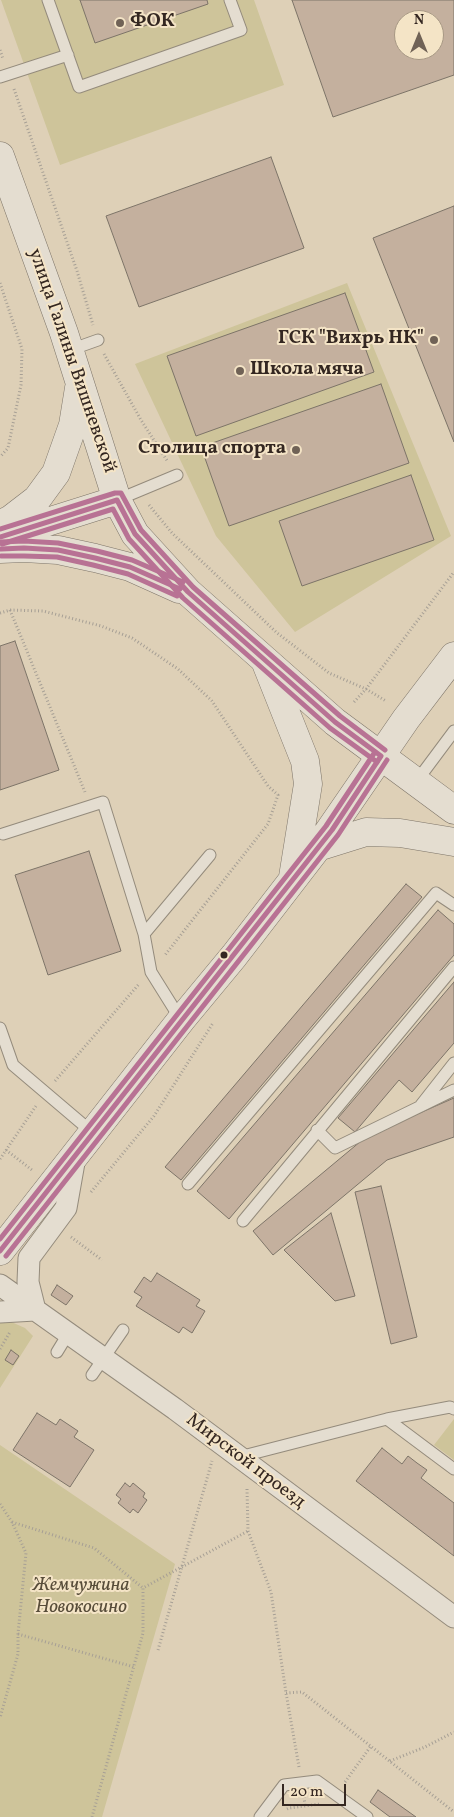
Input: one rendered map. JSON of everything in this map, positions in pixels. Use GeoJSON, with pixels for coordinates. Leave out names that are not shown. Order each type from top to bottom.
{"type":"FeatureCollection","features":[{"type":"Feature","properties":{"kind":"street","name":"улица Галины Вишневской"},"geometry":{"type":"LineString","coordinates":[[0,156],[80,384],[127,496],[135,534],[188,592],[335,722],[416,782],[452,803]]}},
{"type":"Feature","properties":{"kind":"street"},"geometry":{"type":"LineString","coordinates":[[0,525],[37,499],[56,473],[73,425],[80,384]]}},
{"type":"Feature","properties":{"kind":"street"},"geometry":{"type":"LineString","coordinates":[[0,537],[127,496]]}},
{"type":"Feature","properties":{"kind":"street"},"geometry":{"type":"LineString","coordinates":[[0,550],[24,548],[58,550],[95,558],[130,567],[188,592]]}},
{"type":"Feature","properties":{"kind":"street"},"geometry":{"type":"LineString","coordinates":[[0,1250],[181,1020],[234,956],[318,847],[406,718],[454,656]]}},
{"type":"Feature","properties":{"kind":"street"},"geometry":{"type":"LineString","coordinates":[[265,660],[305,761],[308,784],[292,881]]}},
{"type":"Feature","properties":{"kind":"street"},"geometry":{"type":"LineString","coordinates":[[318,847],[366,832],[400,833],[454,842]]}},
{"type":"Feature","properties":{"kind":"street"},"geometry":{"type":"LineString","coordinates":[[0,1312],[35,1310],[28,1282],[29,1258],[66,1208],[75,1156]]}},
{"type":"Feature","properties":{"kind":"street","name":"Мирской проезд"},"geometry":{"type":"LineString","coordinates":[[0,1285],[35,1310],[63,1343],[98,1367],[175,1409],[454,1617]]}},
{"type":"Feature","properties":{"kind":"lane"},"geometry":{"type":"LineString","coordinates":[[48,0],[79,87],[241,30],[230,0]]}},
{"type":"Feature","properties":{"kind":"lane"},"geometry":{"type":"LineString","coordinates":[[4,76],[68,55]]}},
{"type":"Feature","properties":{"kind":"lane"},"geometry":{"type":"LineString","coordinates":[[69,350],[98,340]]}},
{"type":"Feature","properties":{"kind":"lane"},"geometry":{"type":"LineString","coordinates":[[127,496],[177,475]]}},
{"type":"Feature","properties":{"kind":"lane"},"geometry":{"type":"LineString","coordinates":[[416,782],[454,731]]}},
{"type":"Feature","properties":{"kind":"lane"},"geometry":{"type":"LineString","coordinates":[[3,834],[103,802],[144,934],[151,972],[181,1020]]}},
{"type":"Feature","properties":{"kind":"lane"},"geometry":{"type":"LineString","coordinates":[[144,934],[210,855]]}},
{"type":"Feature","properties":{"kind":"lane"},"geometry":{"type":"LineString","coordinates":[[188,1184],[436,893],[454,905]]}},
{"type":"Feature","properties":{"kind":"lane"},"geometry":{"type":"LineString","coordinates":[[243,1221],[454,967]]}},
{"type":"Feature","properties":{"kind":"lane"},"geometry":{"type":"LineString","coordinates":[[0,1028],[13,1065],[93,1134]]}},
{"type":"Feature","properties":{"kind":"lane"},"geometry":{"type":"LineString","coordinates":[[420,1106],[454,1063]]}},
{"type":"Feature","properties":{"kind":"lane"},"geometry":{"type":"LineString","coordinates":[[317,1130],[335,1148],[454,1090]]}},
{"type":"Feature","properties":{"kind":"lane"},"geometry":{"type":"LineString","coordinates":[[98,1367],[123,1330]]}},
{"type":"Feature","properties":{"kind":"lane"},"geometry":{"type":"LineString","coordinates":[[237,1457],[387,1419],[450,1406],[454,1409]]}},
{"type":"Feature","properties":{"kind":"lane"},"geometry":{"type":"LineString","coordinates":[[387,1419],[454,1469]]}},
{"type":"Feature","properties":{"kind":"lane"},"geometry":{"type":"LineString","coordinates":[[260,1817],[284,1784],[317,1781],[367,1817]]}},
{"type":"Feature","properties":{"kind":"path"},"geometry":{"type":"LineString","coordinates":[[0,50],[4,76],[77,271],[92,323]]}},
{"type":"Feature","properties":{"kind":"path"},"geometry":{"type":"LineString","coordinates":[[0,283],[2,295],[22,349],[21,385],[8,448],[0,457]]}},
{"type":"Feature","properties":{"kind":"path"},"geometry":{"type":"LineString","coordinates":[[98,340],[106,359],[137,412],[177,475]]}},
{"type":"Feature","properties":{"kind":"path"},"geometry":{"type":"LineString","coordinates":[[127,496],[172,533],[276,632],[329,673],[366,689],[386,701]]}},
{"type":"Feature","properties":{"kind":"path"},"geometry":{"type":"LineString","coordinates":[[354,702],[366,689],[454,572]]}},
{"type":"Feature","properties":{"kind":"path"},"geometry":{"type":"LineString","coordinates":[[0,613],[10,610],[43,611],[101,626],[132,638],[178,669],[212,701],[268,786],[278,796],[268,824],[151,972],[45,1092],[0,1159]]}},
{"type":"Feature","properties":{"kind":"path"},"geometry":{"type":"LineString","coordinates":[[6,1150],[37,1174]]}},
{"type":"Feature","properties":{"kind":"path"},"geometry":{"type":"LineString","coordinates":[[68,1234],[102,1260]]}},
{"type":"Feature","properties":{"kind":"path"},"geometry":{"type":"LineString","coordinates":[[158,1650],[213,1458]]}},
{"type":"Feature","properties":{"kind":"path"},"geometry":{"type":"LineString","coordinates":[[247,1488],[248,1531],[271,1592],[302,1783]]}},
{"type":"Feature","properties":{"kind":"path"},"geometry":{"type":"LineString","coordinates":[[0,1504],[12,1522],[26,1553],[18,1634],[18,1654],[0,1718]]}},
{"type":"Feature","properties":{"kind":"path"},"geometry":{"type":"LineString","coordinates":[[12,1522],[94,1548],[143,1588]]}},
{"type":"Feature","properties":{"kind":"path"},"geometry":{"type":"LineString","coordinates":[[143,1588],[248,1531]]}},
{"type":"Feature","properties":{"kind":"path"},"geometry":{"type":"LineString","coordinates":[[92,1817],[143,1634],[143,1588]]}},
{"type":"Feature","properties":{"kind":"path"},"geometry":{"type":"LineString","coordinates":[[18,1634],[134,1667]]}},
{"type":"Feature","properties":{"kind":"path"},"geometry":{"type":"LineString","coordinates":[[286,1693],[302,1692],[454,1812]]}},
{"type":"Feature","properties":{"kind":"path"},"geometry":{"type":"LineString","coordinates":[[390,1761],[425,1747],[454,1732]]}},
{"type":"Feature","properties":{"kind":"path"},"geometry":{"type":"LineString","coordinates":[[336,1794],[371,1746]]}},
{"type":"Feature","properties":{"kind":"path"},"geometry":{"type":"LineString","coordinates":[[285,1812],[289,1808],[321,1804],[327,1808]]}},
{"type":"Feature","properties":{"kind":"green space"},"geometry":{"type":"Polygon","coordinates":[[[1,0],[254,0],[284,85],[60,165],[1,0]]]}},
{"type":"Feature","properties":{"kind":"green space","name":"Столица спорта"},"geometry":{"type":"Polygon","coordinates":[[[347,283],[451,536],[295,632],[216,536],[135,364],[347,283]]]}},
{"type":"Feature","properties":{"kind":"green space"},"geometry":{"type":"Polygon","coordinates":[[[0,1317],[25,1328],[33,1336],[0,1388],[0,1317]]]}},
{"type":"Feature","properties":{"kind":"green space"},"geometry":{"type":"Polygon","coordinates":[[[454,1419],[454,1460],[434,1445],[454,1419]]]}},
{"type":"Feature","properties":{"kind":"green space","name":"Жемчужина Новокосино"},"geometry":{"type":"Polygon","coordinates":[[[0,1445],[175,1564],[102,1817],[0,1817],[0,1445]]]}},
{"type":"Feature","properties":{"kind":"building","name":"ФОК"},"geometry":{"type":"Polygon","coordinates":[[[80,0],[207,0],[208,4],[95,43],[80,0]]]}},
{"type":"Feature","properties":{"kind":"building"},"geometry":{"type":"Polygon","coordinates":[[[292,0],[454,0],[454,75],[333,117],[292,0]]]}},
{"type":"Feature","properties":{"kind":"building"},"geometry":{"type":"Polygon","coordinates":[[[271,157],[304,248],[139,307],[106,216],[271,157]]]}},
{"type":"Feature","properties":{"kind":"building","name":"ГСК \"Вихрь НК\""},"geometry":{"type":"Polygon","coordinates":[[[454,206],[454,442],[373,238],[454,206]]]}},
{"type":"Feature","properties":{"kind":"building"},"geometry":{"type":"Polygon","coordinates":[[[345,293],[374,372],[196,436],[167,356],[345,293]]]}},
{"type":"Feature","properties":{"kind":"building"},"geometry":{"type":"Polygon","coordinates":[[[381,384],[409,463],[229,526],[201,447],[381,384]]]}},
{"type":"Feature","properties":{"kind":"building"},"geometry":{"type":"Polygon","coordinates":[[[411,475],[434,540],[302,586],[279,521],[411,475]]]}},
{"type":"Feature","properties":{"kind":"building"},"geometry":{"type":"Polygon","coordinates":[[[15,641],[59,770],[0,790],[0,646],[15,641]]]}},
{"type":"Feature","properties":{"kind":"building"},"geometry":{"type":"Polygon","coordinates":[[[89,851],[121,951],[48,975],[15,875],[89,851]]]}},
{"type":"Feature","properties":{"kind":"building"},"geometry":{"type":"Polygon","coordinates":[[[406,884],[422,897],[181,1180],[165,1167],[406,884]]]}},
{"type":"Feature","properties":{"kind":"building"},"geometry":{"type":"Polygon","coordinates":[[[438,910],[454,924],[454,955],[229,1219],[197,1191],[438,910]]]}},
{"type":"Feature","properties":{"kind":"building"},"geometry":{"type":"Polygon","coordinates":[[[454,982],[454,1043],[412,1092],[399,1080],[355,1132],[338,1118],[454,982]]]}},
{"type":"Feature","properties":{"kind":"building"},"geometry":{"type":"Polygon","coordinates":[[[454,1098],[454,1137],[387,1160],[273,1255],[253,1231],[367,1136],[454,1098]]]}},
{"type":"Feature","properties":{"kind":"building"},"geometry":{"type":"Polygon","coordinates":[[[381,1186],[417,1337],[391,1344],[355,1192],[381,1186]]]}},
{"type":"Feature","properties":{"kind":"building"},"geometry":{"type":"Polygon","coordinates":[[[331,1213],[355,1296],[335,1301],[284,1250],[331,1213]]]}},
{"type":"Feature","properties":{"kind":"building"},"geometry":{"type":"Polygon","coordinates":[[[157,1273],[200,1300],[196,1306],[205,1311],[192,1333],[183,1327],[179,1333],[136,1306],[142,1297],[134,1292],[144,1277],[151,1282],[157,1273]]]}},
{"type":"Feature","properties":{"kind":"building"},"geometry":{"type":"Polygon","coordinates":[[[57,1285],[73,1296],[66,1305],[51,1295],[57,1285]]]}},
{"type":"Feature","properties":{"kind":"building"},"geometry":{"type":"Polygon","coordinates":[[[11,1350],[19,1356],[13,1365],[5,1360],[11,1350]]]}},
{"type":"Feature","properties":{"kind":"building"},"geometry":{"type":"Polygon","coordinates":[[[37,1413],[56,1425],[60,1419],[78,1431],[74,1437],[94,1450],[70,1487],[13,1450],[37,1413]]]}},
{"type":"Feature","properties":{"kind":"building"},"geometry":{"type":"Polygon","coordinates":[[[382,1448],[402,1464],[408,1456],[427,1470],[421,1478],[454,1503],[454,1556],[356,1481],[382,1448]]]}},
{"type":"Feature","properties":{"kind":"building"},"geometry":{"type":"Polygon","coordinates":[[[125,1483],[130,1487],[133,1483],[145,1493],[143,1497],[147,1500],[138,1513],[133,1509],[130,1513],[118,1503],[121,1499],[116,1495],[125,1483]]]}},
{"type":"Feature","properties":{"kind":"building"},"geometry":{"type":"Polygon","coordinates":[[[378,1790],[416,1817],[390,1817],[370,1802],[378,1790]]]}},
{"type":"Feature","properties":{"kind":"transit line"},"geometry":{"type":"LineString","coordinates":[[0,529],[115,493],[121,493],[141,530],[193,587],[340,716],[385,750]]}},
{"type":"Feature","properties":{"kind":"transit line"},"geometry":{"type":"LineString","coordinates":[[0,537],[117,500],[135,534],[188,592],[335,722],[381,756]]}},
{"type":"Feature","properties":{"kind":"transit line"},"geometry":{"type":"LineString","coordinates":[[2,544],[113,509],[129,539],[183,598],[330,728],[377,762]]}},
{"type":"Feature","properties":{"kind":"transit line"},"geometry":{"type":"LineString","coordinates":[[1,542],[58,543],[97,551],[132,560],[183,582]]}},
{"type":"Feature","properties":{"kind":"transit line"},"geometry":{"type":"LineString","coordinates":[[1,549],[58,550],[95,558],[130,567],[180,589]]}},
{"type":"Feature","properties":{"kind":"transit line"},"geometry":{"type":"LineString","coordinates":[[1,556],[57,557],[93,565],[128,574],[177,596]]}},
{"type":"Feature","properties":{"kind":"transit line"},"geometry":{"type":"LineString","coordinates":[[0,1239],[326,826],[375,752]]}},
{"type":"Feature","properties":{"kind":"transit line"},"geometry":{"type":"LineString","coordinates":[[0,1251],[332,830],[381,756]]}},
{"type":"Feature","properties":{"kind":"transit line"},"geometry":{"type":"LineString","coordinates":[[6,1256],[338,835],[387,760]]}},
{"type":"Feature","properties":{"kind":"place","name":"ФОК"},"geometry":{"type":"Point","coordinates":[120,23]}},
{"type":"Feature","properties":{"kind":"place","name":"ГСК \"Вихрь НК\""},"geometry":{"type":"Point","coordinates":[434,340]}},
{"type":"Feature","properties":{"kind":"place","name":"Школа мяча"},"geometry":{"type":"Point","coordinates":[240,371]}},
{"type":"Feature","properties":{"kind":"place","name":"Столица спорта"},"geometry":{"type":"Point","coordinates":[296,450]}}]}
